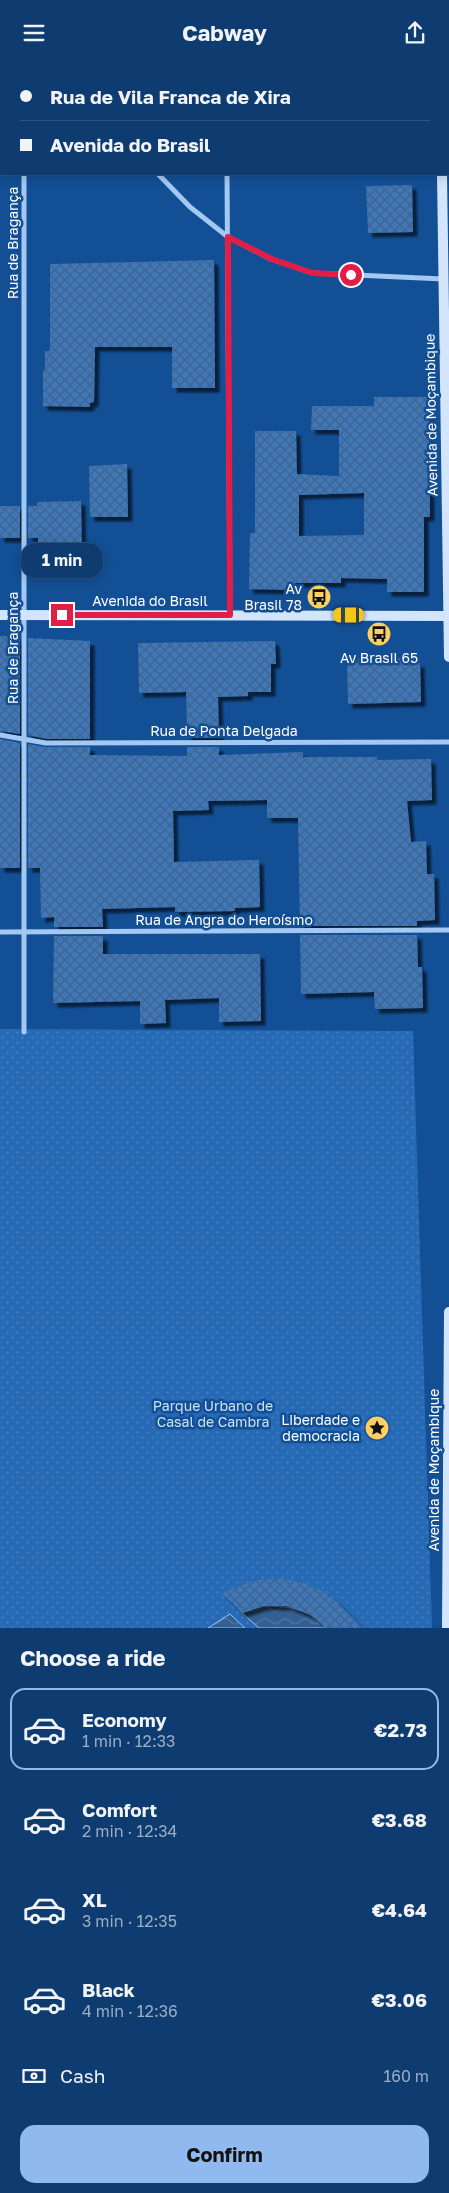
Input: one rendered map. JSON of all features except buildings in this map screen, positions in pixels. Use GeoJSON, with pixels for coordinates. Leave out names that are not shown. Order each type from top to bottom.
{"type":"FeatureCollection","features":[{"type":"Feature","properties":{"kind":"street","name":"Rua de Bragança"},"geometry":{"type":"LineString","coordinates":[[24,175],[24,1032]]}},
{"type":"Feature","properties":{"kind":"street"},"geometry":{"type":"LineString","coordinates":[[159,175],[190,207],[228,237],[272,259],[312,273],[443,279]]}},
{"type":"Feature","properties":{"kind":"street"},"geometry":{"type":"LineString","coordinates":[[227,175],[230,615]]}},
{"type":"Feature","properties":{"kind":"street","name":"Avenida de Moçambique"},"geometry":{"type":"LineString","coordinates":[[442,175],[443,279],[446,300],[449,657]]}},
{"type":"Feature","properties":{"kind":"street","name":"Avenida do Brasil"},"geometry":{"type":"LineString","coordinates":[[0,615],[448,615]]}},
{"type":"Feature","properties":{"kind":"street","name":"Rua de Ponta Delgada"},"geometry":{"type":"LineString","coordinates":[[0,735],[46,743],[449,742]]}},
{"type":"Feature","properties":{"kind":"street","name":"Rua de Angra do Heroísmo"},"geometry":{"type":"LineString","coordinates":[[0,932],[449,930]]}},
{"type":"Feature","properties":{"kind":"street","name":"Avenida de Moçambique"},"geometry":{"type":"LineString","coordinates":[[447,1628],[449,1312]]}},
{"type":"Feature","properties":{"kind":"green space","name":"Parque Urbano de Casal de Cambra"},"geometry":{"type":"Polygon","coordinates":[[[0,1029],[413,1031],[432,1628],[0,1628],[0,1029]]]}},
{"type":"Feature","properties":{"kind":"water"},"geometry":{"type":"Polygon","coordinates":[[[263,1606],[297,1609],[312,1616],[326,1628],[259,1628],[242,1613],[263,1606]]]}},
{"type":"Feature","properties":{"kind":"water"},"geometry":{"type":"Polygon","coordinates":[[[230,1614],[245,1628],[208,1628],[230,1614]]]}},
{"type":"Feature","properties":{"kind":"place","name":"Av Brasil 78"},"geometry":{"type":"Point","coordinates":[319,597]}},
{"type":"Feature","properties":{"kind":"place","name":"Av Brasil 65"},"geometry":{"type":"Point","coordinates":[379,634]}},
{"type":"Feature","properties":{"kind":"place","name":"Liberdade e democracia"},"geometry":{"type":"Point","coordinates":[377,1428]}},
{"type":"Feature","properties":{"kind":"route"},"geometry":{"type":"LineString","coordinates":[[62,615],[230,615],[228,237],[272,259],[312,273],[351,275]]}}]}
